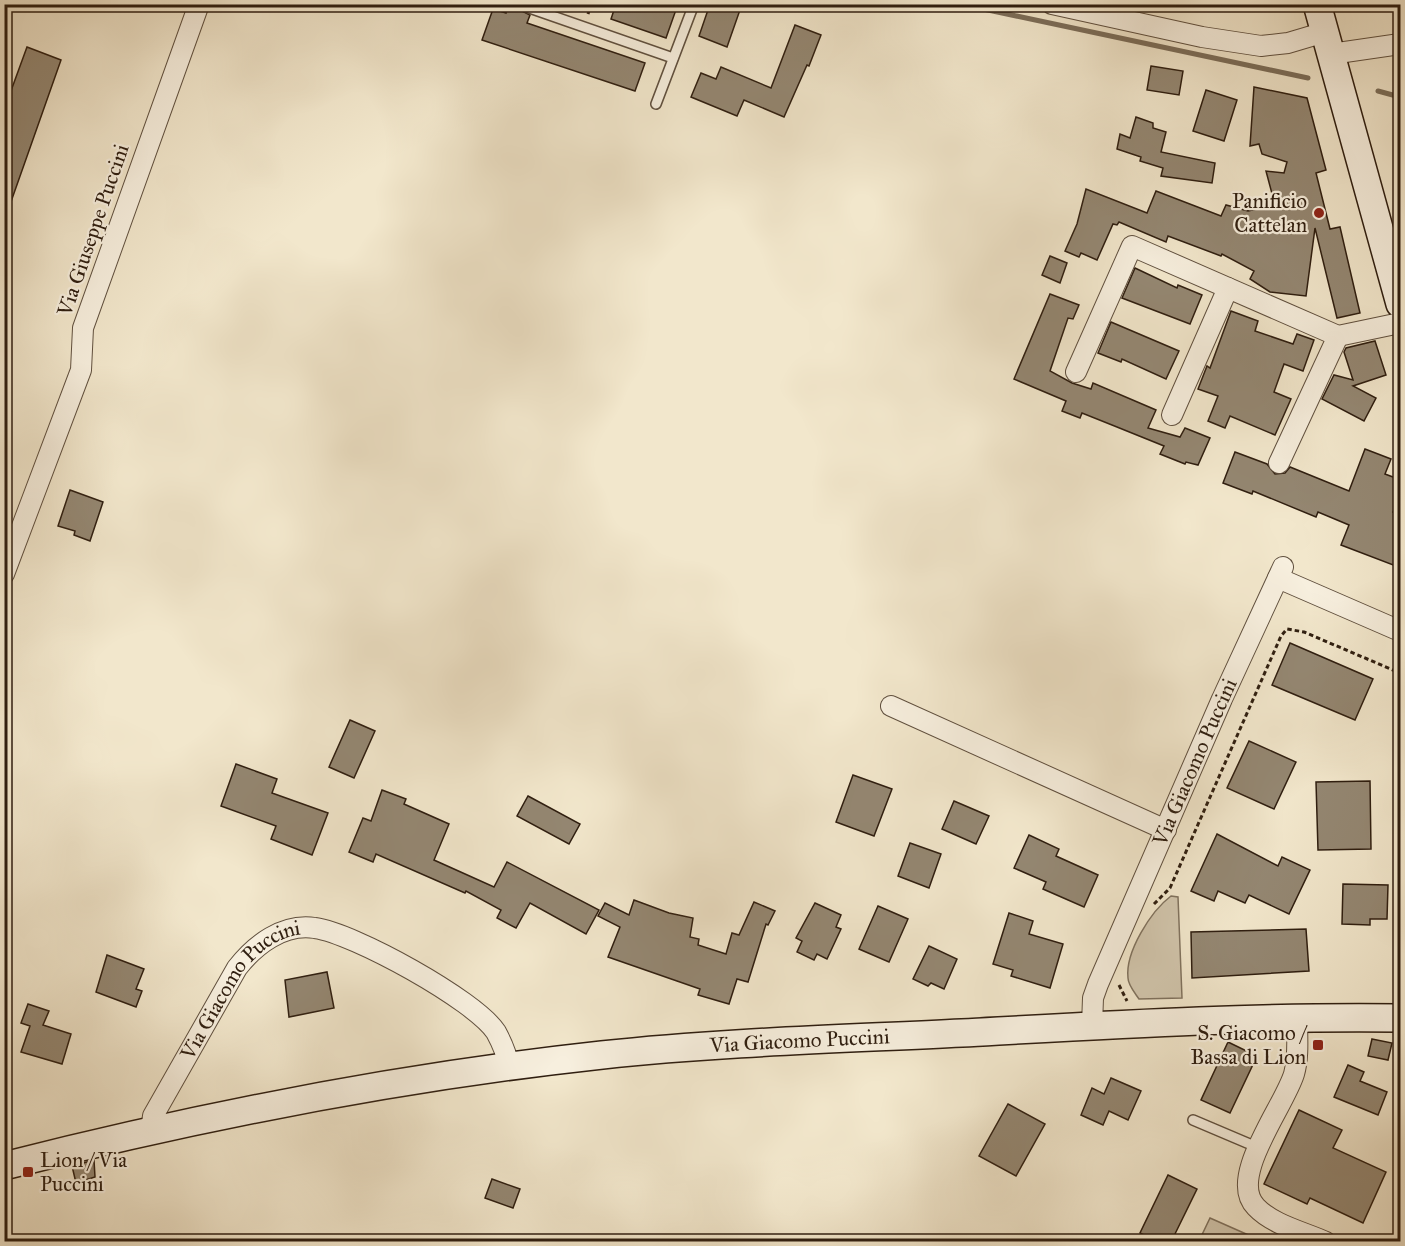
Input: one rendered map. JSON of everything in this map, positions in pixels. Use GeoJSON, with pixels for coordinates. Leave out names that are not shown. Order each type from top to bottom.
{"type":"FeatureCollection","features":[{"type":"Feature","properties":{"kind":"street","name":"Via Giuseppe Puccini"},"geometry":{"type":"LineString","coordinates":[[4,574],[81,370],[82,328],[199,4]]}},
{"type":"Feature","properties":{"kind":"street"},"geometry":{"type":"LineString","coordinates":[[1052,4],[1202,37],[1261,46],[1288,43],[1401,44]]}},
{"type":"Feature","properties":{"kind":"street"},"geometry":{"type":"LineString","coordinates":[[1317,4],[1401,304]]}},
{"type":"Feature","properties":{"kind":"street"},"geometry":{"type":"LineString","coordinates":[[1076,372],[1132,246],[1338,336],[1401,323]]}},
{"type":"Feature","properties":{"kind":"street"},"geometry":{"type":"LineString","coordinates":[[1172,416],[1228,288]]}},
{"type":"Feature","properties":{"kind":"street"},"geometry":{"type":"LineString","coordinates":[[1279,463],[1338,336]]}},
{"type":"Feature","properties":{"kind":"street","name":"Via Giacomo Puccini"},"geometry":{"type":"LineString","coordinates":[[1092,1026],[1093,998],[1098,984],[1281,573],[1401,631]]}},
{"type":"Feature","properties":{"kind":"street"},"geometry":{"type":"LineString","coordinates":[[891,706],[1166,830]]}},
{"type":"Feature","properties":{"kind":"street","name":"Via Giacomo Puccini"},"geometry":{"type":"LineString","coordinates":[[151,1131],[153,1116],[237,968],[252,949],[269,937],[297,929],[314,927],[342,937],[453,993],[496,1032],[509,1067]]}},
{"type":"Feature","properties":{"kind":"street","name":"Via Giacomo Puccini"},"geometry":{"type":"LineString","coordinates":[[4,1167],[151,1131],[372,1086],[509,1067],[702,1046],[1092,1026],[1401,1018]]}},
{"type":"Feature","properties":{"kind":"street"},"geometry":{"type":"LineString","coordinates":[[1297,1019],[1293,1076],[1250,1167],[1246,1184],[1251,1202],[1258,1209],[1276,1221],[1326,1242]]}},
{"type":"Feature","properties":{"kind":"lane"},"geometry":{"type":"LineString","coordinates":[[518,4],[673,58]]}},
{"type":"Feature","properties":{"kind":"lane"},"geometry":{"type":"LineString","coordinates":[[656,104],[694,4]]}},
{"type":"Feature","properties":{"kind":"lane"},"geometry":{"type":"LineString","coordinates":[[1193,1120],[1259,1148]]}},
{"type":"Feature","properties":{"kind":"path"},"geometry":{"type":"LineString","coordinates":[[1149,909],[1170,888],[1281,636],[1287,629],[1305,632],[1401,673]]}},
{"type":"Feature","properties":{"kind":"path"},"geometry":{"type":"LineString","coordinates":[[1117,979],[1120,990],[1128,1003],[1134,1007]]}},
{"type":"Feature","properties":{"kind":"shaded area"},"geometry":{"type":"Polygon","coordinates":[[[1171,896],[1178,897],[1182,998],[1139,999],[1128,981],[1131,956],[1141,933],[1155,911],[1171,896]]]}},
{"type":"Feature","properties":{"kind":"shaded area"},"geometry":{"type":"Polygon","coordinates":[[[1210,1218],[1262,1241],[1199,1241],[1210,1218]]]}},
{"type":"Feature","properties":{"kind":"building"},"geometry":{"type":"Polygon","coordinates":[[[508,4],[530,15],[527,23],[645,63],[635,91],[482,40],[493,9],[506,13],[508,4]]]}},
{"type":"Feature","properties":{"kind":"building"},"geometry":{"type":"Polygon","coordinates":[[[616,4],[678,4],[666,38],[611,19],[616,4]]]}},
{"type":"Feature","properties":{"kind":"building"},"geometry":{"type":"Polygon","coordinates":[[[710,4],[733,4],[741,7],[727,47],[699,36],[710,4]]]}},
{"type":"Feature","properties":{"kind":"building"},"geometry":{"type":"Polygon","coordinates":[[[795,25],[821,35],[809,66],[807,65],[784,117],[744,100],[737,116],[691,97],[701,73],[716,79],[721,67],[771,88],[795,25]]]}},
{"type":"Feature","properties":{"kind":"building"},"geometry":{"type":"Polygon","coordinates":[[[27,47],[61,60],[7,213],[4,213],[4,110],[27,47]]]}},
{"type":"Feature","properties":{"kind":"building"},"geometry":{"type":"Polygon","coordinates":[[[1151,66],[1183,71],[1179,95],[1147,90],[1151,66]]]}},
{"type":"Feature","properties":{"kind":"building"},"geometry":{"type":"Polygon","coordinates":[[[1254,87],[1307,98],[1326,170],[1316,173],[1330,229],[1340,227],[1360,313],[1337,318],[1315,228],[1306,296],[1270,292],[1250,279],[1254,271],[1222,254],[1221,256],[1168,236],[1166,242],[1119,222],[1117,225],[1113,224],[1097,260],[1081,253],[1079,257],[1065,251],[1077,224],[1086,189],[1147,213],[1156,191],[1221,216],[1226,205],[1248,211],[1275,205],[1266,171],[1284,173],[1287,162],[1262,154],[1259,144],[1250,146],[1254,87]]]}},
{"type":"Feature","properties":{"kind":"building"},"geometry":{"type":"Polygon","coordinates":[[[1206,90],[1237,100],[1224,141],[1193,131],[1206,90]]]}},
{"type":"Feature","properties":{"kind":"building"},"geometry":{"type":"Polygon","coordinates":[[[1136,117],[1153,123],[1153,128],[1166,132],[1161,152],[1215,163],[1212,183],[1161,176],[1163,168],[1140,161],[1141,157],[1117,149],[1120,134],[1130,138],[1136,117]]]}},
{"type":"Feature","properties":{"kind":"building"},"geometry":{"type":"Polygon","coordinates":[[[1050,256],[1067,263],[1060,283],[1042,275],[1050,256]]]}},
{"type":"Feature","properties":{"kind":"building"},"geometry":{"type":"Polygon","coordinates":[[[1135,268],[1177,288],[1178,285],[1202,295],[1190,324],[1122,298],[1135,268]]]}},
{"type":"Feature","properties":{"kind":"building"},"geometry":{"type":"Polygon","coordinates":[[[1050,294],[1079,305],[1073,319],[1068,318],[1050,371],[1072,383],[1091,389],[1093,383],[1156,410],[1148,428],[1180,437],[1185,428],[1210,438],[1198,465],[1186,462],[1185,464],[1160,454],[1164,446],[1082,413],[1080,418],[1062,411],[1066,401],[1014,379],[1050,294]]]}},
{"type":"Feature","properties":{"kind":"building"},"geometry":{"type":"Polygon","coordinates":[[[1231,311],[1258,321],[1255,331],[1293,344],[1297,334],[1314,340],[1303,371],[1284,364],[1274,392],[1291,399],[1275,435],[1230,416],[1225,428],[1208,421],[1218,396],[1198,389],[1207,366],[1210,368],[1231,311]]]}},
{"type":"Feature","properties":{"kind":"building"},"geometry":{"type":"Polygon","coordinates":[[[1111,322],[1179,351],[1166,379],[1122,359],[1121,362],[1098,353],[1111,322]]]}},
{"type":"Feature","properties":{"kind":"building"},"geometry":{"type":"Polygon","coordinates":[[[1375,341],[1386,375],[1353,386],[1376,398],[1364,421],[1322,399],[1334,375],[1353,380],[1344,352],[1346,348],[1375,341]]]}},
{"type":"Feature","properties":{"kind":"building"},"geometry":{"type":"Polygon","coordinates":[[[1365,449],[1391,459],[1385,474],[1401,480],[1401,493],[1393,512],[1401,515],[1401,568],[1341,545],[1349,525],[1318,512],[1316,517],[1253,491],[1252,494],[1223,483],[1235,452],[1267,464],[1275,474],[1285,473],[1290,467],[1349,491],[1365,449]]]}},
{"type":"Feature","properties":{"kind":"building"},"geometry":{"type":"Polygon","coordinates":[[[70,490],[103,502],[90,541],[74,535],[75,531],[58,526],[70,490]]]}},
{"type":"Feature","properties":{"kind":"building"},"geometry":{"type":"Polygon","coordinates":[[[1290,643],[1373,679],[1355,720],[1272,685],[1290,643]]]}},
{"type":"Feature","properties":{"kind":"building"},"geometry":{"type":"Polygon","coordinates":[[[350,720],[375,731],[354,778],[329,767],[350,720]]]}},
{"type":"Feature","properties":{"kind":"building"},"geometry":{"type":"Polygon","coordinates":[[[1249,741],[1296,762],[1274,809],[1227,788],[1249,741]]]}},
{"type":"Feature","properties":{"kind":"building"},"geometry":{"type":"Polygon","coordinates":[[[236,764],[277,779],[272,793],[328,813],[312,855],[271,839],[276,826],[221,806],[236,764]]]}},
{"type":"Feature","properties":{"kind":"building"},"geometry":{"type":"Polygon","coordinates":[[[853,775],[892,789],[874,836],[836,822],[853,775]]]}},
{"type":"Feature","properties":{"kind":"building"},"geometry":{"type":"Polygon","coordinates":[[[1370,781],[1371,849],[1318,850],[1316,782],[1370,781]]]}},
{"type":"Feature","properties":{"kind":"building"},"geometry":{"type":"Polygon","coordinates":[[[382,790],[406,799],[404,804],[449,824],[434,860],[494,887],[507,862],[599,910],[586,934],[530,903],[516,928],[497,918],[501,910],[466,891],[465,893],[376,854],[373,862],[349,852],[363,818],[371,821],[382,790]]]}},
{"type":"Feature","properties":{"kind":"building"},"geometry":{"type":"Polygon","coordinates":[[[528,796],[580,824],[569,844],[517,816],[528,796]]]}},
{"type":"Feature","properties":{"kind":"building"},"geometry":{"type":"Polygon","coordinates":[[[954,801],[989,816],[976,844],[942,829],[954,801]]]}},
{"type":"Feature","properties":{"kind":"building"},"geometry":{"type":"Polygon","coordinates":[[[1217,834],[1278,866],[1282,857],[1310,870],[1289,914],[1249,895],[1245,903],[1218,891],[1214,901],[1191,891],[1217,834]]]}},
{"type":"Feature","properties":{"kind":"building"},"geometry":{"type":"Polygon","coordinates":[[[1029,835],[1059,849],[1056,856],[1098,875],[1084,907],[1043,889],[1046,882],[1014,868],[1029,835]]]}},
{"type":"Feature","properties":{"kind":"building"},"geometry":{"type":"Polygon","coordinates":[[[910,843],[941,854],[929,888],[898,876],[910,843]]]}},
{"type":"Feature","properties":{"kind":"building"},"geometry":{"type":"Polygon","coordinates":[[[1343,884],[1388,885],[1387,919],[1370,919],[1370,925],[1342,924],[1343,884]]]}},
{"type":"Feature","properties":{"kind":"building"},"geometry":{"type":"Polygon","coordinates":[[[634,900],[669,913],[693,918],[690,937],[699,939],[698,945],[726,954],[732,933],[739,935],[754,902],[775,911],[768,925],[766,924],[748,982],[737,979],[729,1004],[698,995],[700,989],[608,957],[620,927],[598,916],[605,903],[629,915],[634,900]]]}},
{"type":"Feature","properties":{"kind":"building"},"geometry":{"type":"Polygon","coordinates":[[[815,903],[841,915],[836,927],[841,929],[827,959],[817,954],[814,960],[797,952],[802,941],[796,938],[815,903]]]}},
{"type":"Feature","properties":{"kind":"building"},"geometry":{"type":"Polygon","coordinates":[[[878,906],[908,919],[889,962],[859,949],[878,906]]]}},
{"type":"Feature","properties":{"kind":"building"},"geometry":{"type":"Polygon","coordinates":[[[1009,913],[1033,921],[1029,934],[1063,944],[1050,988],[1011,976],[1013,970],[993,964],[1009,913]]]}},
{"type":"Feature","properties":{"kind":"building"},"geometry":{"type":"Polygon","coordinates":[[[1306,929],[1309,971],[1192,978],[1191,932],[1306,929]]]}},
{"type":"Feature","properties":{"kind":"building"},"geometry":{"type":"Polygon","coordinates":[[[929,946],[957,959],[944,989],[931,983],[928,986],[913,979],[929,946]]]}},
{"type":"Feature","properties":{"kind":"building"},"geometry":{"type":"Polygon","coordinates":[[[107,955],[144,969],[136,989],[142,991],[136,1007],[96,992],[107,955]]]}},
{"type":"Feature","properties":{"kind":"building"},"geometry":{"type":"Polygon","coordinates":[[[327,972],[334,1008],[289,1017],[285,980],[327,972]]]}},
{"type":"Feature","properties":{"kind":"building"},"geometry":{"type":"Polygon","coordinates":[[[28,1004],[49,1011],[43,1025],[71,1034],[62,1064],[21,1052],[30,1026],[21,1023],[28,1004]]]}},
{"type":"Feature","properties":{"kind":"building"},"geometry":{"type":"Polygon","coordinates":[[[1372,1039],[1392,1043],[1388,1060],[1368,1056],[1372,1039]]]}},
{"type":"Feature","properties":{"kind":"building"},"geometry":{"type":"Polygon","coordinates":[[[1228,1042],[1257,1056],[1230,1113],[1201,1100],[1228,1042]]]}},
{"type":"Feature","properties":{"kind":"building"},"geometry":{"type":"Polygon","coordinates":[[[1348,1065],[1364,1072],[1360,1081],[1387,1092],[1378,1115],[1334,1097],[1348,1065]]]}},
{"type":"Feature","properties":{"kind":"building"},"geometry":{"type":"Polygon","coordinates":[[[1111,1078],[1141,1091],[1128,1120],[1109,1111],[1103,1125],[1081,1115],[1092,1088],[1104,1094],[1111,1078]]]}},
{"type":"Feature","properties":{"kind":"building"},"geometry":{"type":"Polygon","coordinates":[[[1008,1104],[1045,1124],[1016,1176],[979,1156],[1008,1104]]]}},
{"type":"Feature","properties":{"kind":"building"},"geometry":{"type":"Polygon","coordinates":[[[1299,1110],[1342,1130],[1333,1148],[1386,1172],[1363,1223],[1310,1198],[1307,1204],[1264,1184],[1299,1110]]]}},
{"type":"Feature","properties":{"kind":"building"},"geometry":{"type":"Polygon","coordinates":[[[94,1160],[95,1177],[76,1183],[72,1166],[94,1160]]]}},
{"type":"Feature","properties":{"kind":"building"},"geometry":{"type":"Polygon","coordinates":[[[1168,1175],[1197,1189],[1171,1242],[1158,1242],[1140,1233],[1168,1175]]]}},
{"type":"Feature","properties":{"kind":"building"},"geometry":{"type":"Polygon","coordinates":[[[492,1179],[520,1189],[513,1208],[485,1198],[492,1179]]]}},
{"type":"Feature","properties":{"kind":"waterway"},"geometry":{"type":"LineString","coordinates":[[960,4],[1308,78]]}},
{"type":"Feature","properties":{"kind":"waterway"},"geometry":{"type":"LineString","coordinates":[[1378,91],[1400,97]]}},
{"type":"Feature","properties":{"kind":"place","name":"Panificio Cattelan"},"geometry":{"type":"Point","coordinates":[1319,213]}},
{"type":"Feature","properties":{"kind":"place","name":"S. Giacomo / Bassa di Lion"},"geometry":{"type":"Point","coordinates":[1318,1045]}},
{"type":"Feature","properties":{"kind":"place","name":"Lion / Via Puccini"},"geometry":{"type":"Point","coordinates":[28,1172]}}]}
